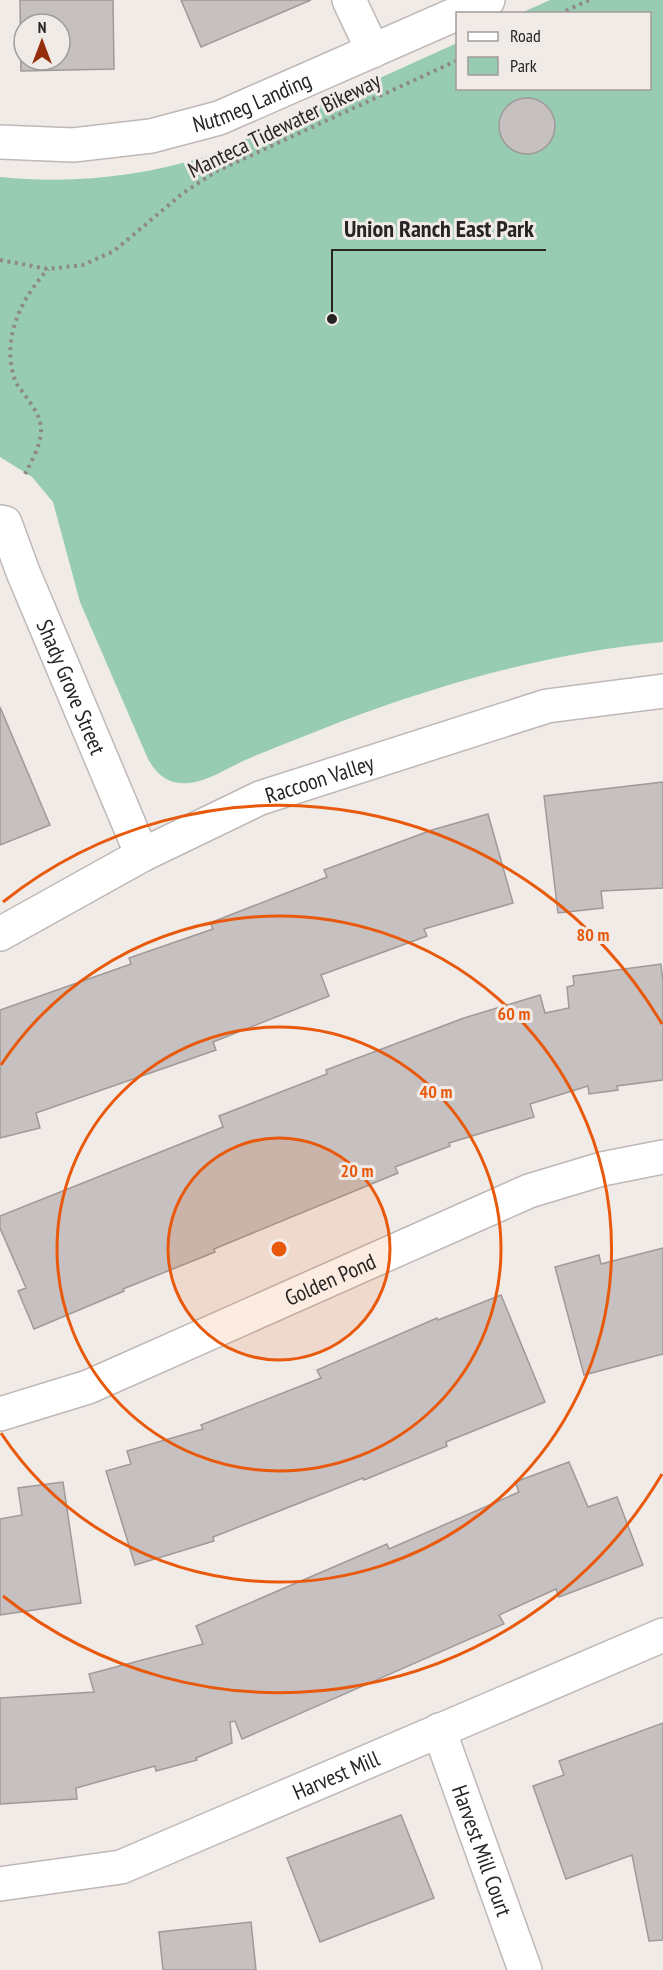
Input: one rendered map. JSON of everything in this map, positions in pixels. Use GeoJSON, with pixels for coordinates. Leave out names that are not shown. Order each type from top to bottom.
{"type":"FeatureCollection","features":[{"type":"Feature","properties":{"kind":"street"},"geometry":{"type":"LineString","coordinates":[[349,0],[373,51]]}},
{"type":"Feature","properties":{"kind":"street","name":"Nutmeg Landing"},"geometry":{"type":"LineString","coordinates":[[461,12],[488,0]]}},
{"type":"Feature","properties":{"kind":"street","name":"Nutmeg Landing"},"geometry":{"type":"LineString","coordinates":[[0,142],[74,145],[151,136],[219,118],[456,14]]}},
{"type":"Feature","properties":{"kind":"street","name":"Shady Grove Street"},"geometry":{"type":"LineString","coordinates":[[0,522],[5,523],[23,572],[142,855]]}},
{"type":"Feature","properties":{"kind":"street","name":"Raccoon Valley"},"geometry":{"type":"LineString","coordinates":[[0,933],[142,855],[260,798],[547,706],[663,691]]}},
{"type":"Feature","properties":{"kind":"street","name":"Golden Pond"},"geometry":{"type":"LineString","coordinates":[[0,1414],[88,1387],[529,1191],[602,1169],[663,1156]]}},
{"type":"Feature","properties":{"kind":"street","name":"Harvest Mill"},"geometry":{"type":"LineString","coordinates":[[0,1884],[121,1867],[663,1635]]}},
{"type":"Feature","properties":{"kind":"street","name":"Harvest Mill Court"},"geometry":{"type":"LineString","coordinates":[[439,1730],[525,1970]]}},
{"type":"Feature","properties":{"kind":"path"},"geometry":{"type":"LineString","coordinates":[[563,12],[589,0]]}},
{"type":"Feature","properties":{"kind":"path","name":"Manteca Tidewater Bikeway"},"geometry":{"type":"LineString","coordinates":[[0,260],[48,269],[83,266],[114,251],[183,194],[217,171],[456,61]]}},
{"type":"Feature","properties":{"kind":"path"},"geometry":{"type":"LineString","coordinates":[[25,474],[34,456],[41,428],[37,415],[11,376],[6,342],[18,305],[48,269]]}},
{"type":"Feature","properties":{"kind":"green space"},"geometry":{"type":"Polygon","coordinates":[[[550,0],[663,0],[663,642],[540,661],[458,682],[340,722],[202,780],[181,783],[169,781],[155,770],[148,759],[80,602],[53,502],[32,477],[0,457],[0,177],[53,180],[105,177],[157,169],[208,156],[456,43],[456,90],[651,90],[651,12],[523,12],[550,0]]]}},
{"type":"Feature","properties":{"kind":"building"},"geometry":{"type":"Polygon","coordinates":[[[20,0],[113,0],[114,69],[72,70],[72,12],[20,12],[20,0]]]}},
{"type":"Feature","properties":{"kind":"building"},"geometry":{"type":"Polygon","coordinates":[[[181,0],[311,0],[201,47],[181,0]]]}},
{"type":"Feature","properties":{"kind":"building"},"geometry":{"type":"Polygon","coordinates":[[[527,98],[538,100],[547,106],[553,115],[555,126],[553,137],[547,146],[538,152],[527,154],[516,152],[507,146],[501,137],[499,126],[501,115],[507,106],[516,100],[527,98]]]}},
{"type":"Feature","properties":{"kind":"building"},"geometry":{"type":"Polygon","coordinates":[[[0,707],[50,825],[0,845],[0,707]]]}},
{"type":"Feature","properties":{"kind":"building"},"geometry":{"type":"Polygon","coordinates":[[[663,782],[663,888],[601,891],[603,908],[558,913],[544,796],[663,782]]]}},
{"type":"Feature","properties":{"kind":"building"},"geometry":{"type":"Polygon","coordinates":[[[488,814],[513,903],[424,929],[427,936],[321,975],[329,996],[213,1042],[216,1050],[36,1113],[40,1128],[0,1138],[0,1010],[131,964],[129,958],[213,929],[210,923],[327,877],[324,870],[432,830],[488,814]]]}},
{"type":"Feature","properties":{"kind":"building"},"geometry":{"type":"Polygon","coordinates":[[[661,964],[663,1080],[617,1086],[618,1090],[589,1094],[588,1086],[530,1104],[534,1117],[449,1143],[450,1146],[395,1167],[398,1173],[214,1249],[215,1252],[123,1289],[124,1291],[34,1329],[18,1291],[26,1288],[0,1228],[0,1216],[223,1127],[219,1116],[327,1074],[326,1070],[464,1018],[540,995],[545,1013],[569,1008],[567,987],[574,985],[573,976],[661,964]]]}},
{"type":"Feature","properties":{"kind":"building"},"geometry":{"type":"Polygon","coordinates":[[[663,1248],[663,1354],[584,1375],[555,1267],[599,1255],[601,1264],[663,1248]]]}},
{"type":"Feature","properties":{"kind":"building"},"geometry":{"type":"Polygon","coordinates":[[[501,1295],[545,1402],[446,1442],[447,1446],[364,1480],[363,1478],[213,1537],[214,1541],[135,1565],[106,1471],[131,1464],[127,1451],[203,1429],[201,1425],[321,1378],[317,1370],[437,1318],[438,1320],[501,1295]]]}},
{"type":"Feature","properties":{"kind":"building"},"geometry":{"type":"Polygon","coordinates":[[[569,1462],[588,1507],[617,1497],[643,1565],[559,1597],[556,1589],[499,1615],[504,1624],[242,1739],[235,1721],[230,1722],[232,1743],[196,1758],[197,1760],[156,1771],[155,1766],[76,1788],[77,1799],[0,1804],[0,1698],[94,1692],[89,1674],[203,1644],[196,1626],[387,1544],[389,1549],[519,1492],[515,1482],[569,1462]]]}},
{"type":"Feature","properties":{"kind":"building"},"geometry":{"type":"Polygon","coordinates":[[[63,1482],[81,1603],[0,1615],[0,1519],[22,1515],[18,1488],[63,1482]]]}},
{"type":"Feature","properties":{"kind":"building"},"geometry":{"type":"Polygon","coordinates":[[[663,1723],[663,1940],[649,1941],[632,1855],[566,1879],[533,1786],[564,1775],[559,1761],[663,1723]]]}},
{"type":"Feature","properties":{"kind":"building"},"geometry":{"type":"Polygon","coordinates":[[[401,1815],[434,1898],[320,1942],[287,1858],[401,1815]]]}},
{"type":"Feature","properties":{"kind":"building"},"geometry":{"type":"Polygon","coordinates":[[[251,1922],[256,1970],[163,1970],[159,1932],[251,1922]]]}},
{"type":"Feature","properties":{"kind":"place","name":"Union Ranch East Park"},"geometry":{"type":"Point","coordinates":[332,319]}}]}
